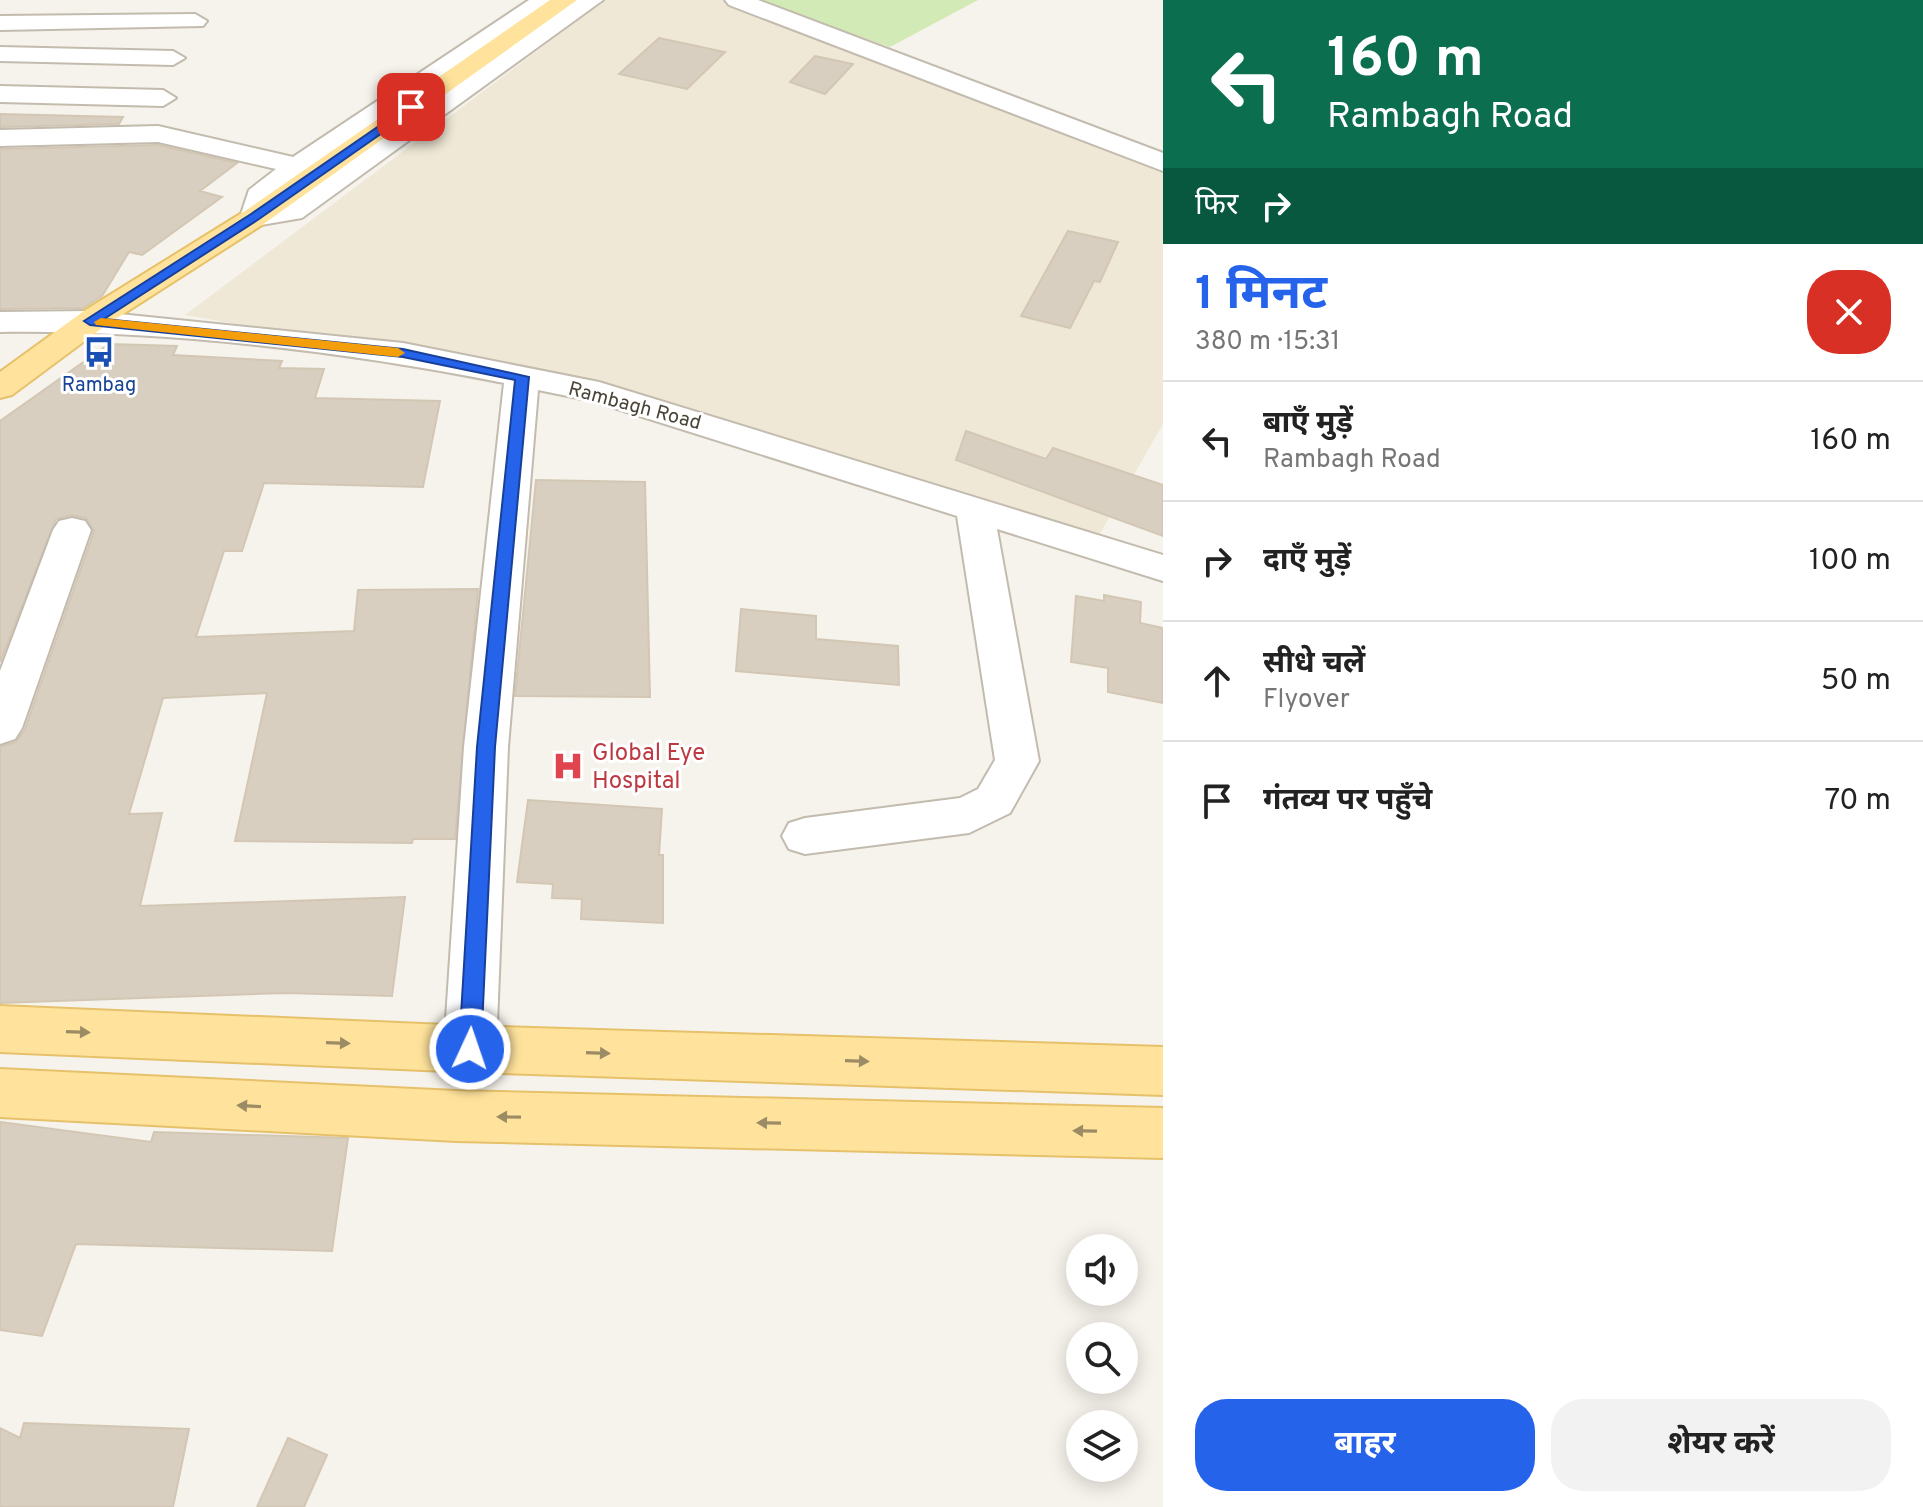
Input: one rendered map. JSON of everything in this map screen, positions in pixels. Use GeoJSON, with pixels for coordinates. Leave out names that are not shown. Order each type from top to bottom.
{"type":"FeatureCollection","features":[{"type":"Feature","properties":{"kind":"main road"},"geometry":{"type":"LineString","coordinates":[[0,388],[90,321],[255,217],[565,0]]}},
{"type":"Feature","properties":{"kind":"main road"},"geometry":{"type":"LineString","coordinates":[[0,1029],[470,1049],[1163,1071]]}},
{"type":"Feature","properties":{"kind":"main road"},"geometry":{"type":"LineString","coordinates":[[0,1093],[456,1116],[1163,1133]]}},
{"type":"Feature","properties":{"kind":"street"},"geometry":{"type":"LineString","coordinates":[[545,0],[409,86],[297,166],[259,196],[255,217],[292,212],[591,0]]}},
{"type":"Feature","properties":{"kind":"street"},"geometry":{"type":"LineString","coordinates":[[737,0],[1163,163]]}},
{"type":"Feature","properties":{"kind":"street"},"geometry":{"type":"LineString","coordinates":[[766,0],[1163,149]]}},
{"type":"Feature","properties":{"kind":"street"},"geometry":{"type":"LineString","coordinates":[[0,23],[195,21]]}},
{"type":"Feature","properties":{"kind":"street"},"geometry":{"type":"LineString","coordinates":[[0,54],[173,58]]}},
{"type":"Feature","properties":{"kind":"street"},"geometry":{"type":"LineString","coordinates":[[0,94],[163,98]]}},
{"type":"Feature","properties":{"kind":"street"},"geometry":{"type":"LineString","coordinates":[[0,138],[158,134],[297,166]]}},
{"type":"Feature","properties":{"kind":"street","name":"Rambagh Road"},"geometry":{"type":"LineString","coordinates":[[0,322],[90,321],[403,353],[599,392],[1163,568]]}},
{"type":"Feature","properties":{"kind":"street"},"geometry":{"type":"LineString","coordinates":[[470,1049],[486,747],[522,377]]}},
{"type":"Feature","properties":{"kind":"street"},"geometry":{"type":"LineString","coordinates":[[805,836],[969,815],[994,801],[1017,761],[974,507]]}},
{"type":"Feature","properties":{"kind":"street"},"geometry":{"type":"LineString","coordinates":[[0,728],[72,530]]}},
{"type":"Feature","properties":{"kind":"shaded area"},"geometry":{"type":"Polygon","coordinates":[[[605,0],[741,0],[787,13],[1163,155],[1163,424],[1094,544],[798,453],[403,353],[185,315],[605,0]]]}},
{"type":"Feature","properties":{"kind":"green space"},"geometry":{"type":"Polygon","coordinates":[[[753,0],[978,0],[890,47],[753,0]]]}},
{"type":"Feature","properties":{"kind":"building"},"geometry":{"type":"Polygon","coordinates":[[[659,38],[725,52],[687,89],[619,74],[659,38]]]}},
{"type":"Feature","properties":{"kind":"building"},"geometry":{"type":"Polygon","coordinates":[[[815,56],[853,64],[825,94],[790,82],[815,56]]]}},
{"type":"Feature","properties":{"kind":"building"},"geometry":{"type":"Polygon","coordinates":[[[0,114],[123,117],[119,124],[0,127],[0,114]]]}},
{"type":"Feature","properties":{"kind":"building"},"geometry":{"type":"Polygon","coordinates":[[[158,145],[237,163],[200,191],[222,197],[142,255],[129,252],[102,296],[83,308],[0,309],[0,149],[158,145]]]}},
{"type":"Feature","properties":{"kind":"building"},"geometry":{"type":"Polygon","coordinates":[[[1068,231],[1118,242],[1100,282],[1094,281],[1070,328],[1021,316],[1068,231]]]}},
{"type":"Feature","properties":{"kind":"building"},"geometry":{"type":"Polygon","coordinates":[[[109,344],[177,346],[173,355],[282,361],[279,368],[324,369],[315,398],[440,401],[423,487],[264,483],[242,551],[224,551],[196,637],[354,631],[358,590],[478,589],[455,839],[413,839],[412,843],[235,841],[267,693],[163,698],[129,814],[162,813],[140,906],[405,897],[392,996],[286,993],[0,1003],[0,747],[16,742],[25,729],[94,531],[86,518],[71,515],[56,519],[0,662],[0,421],[109,344]]]}},
{"type":"Feature","properties":{"kind":"building"},"geometry":{"type":"Polygon","coordinates":[[[966,431],[1046,459],[1053,448],[1163,485],[1163,536],[956,460],[966,431]]]}},
{"type":"Feature","properties":{"kind":"building"},"geometry":{"type":"Polygon","coordinates":[[[536,480],[645,482],[650,697],[515,696],[536,480]]]}},
{"type":"Feature","properties":{"kind":"building"},"geometry":{"type":"Polygon","coordinates":[[[1104,595],[1141,602],[1140,623],[1163,628],[1163,703],[1108,692],[1108,668],[1071,662],[1076,596],[1104,601],[1104,595]]]}},
{"type":"Feature","properties":{"kind":"building"},"geometry":{"type":"Polygon","coordinates":[[[741,609],[816,616],[816,639],[898,646],[899,685],[736,671],[741,609]]]}},
{"type":"Feature","properties":{"kind":"building"},"geometry":{"type":"Polygon","coordinates":[[[528,800],[662,809],[659,855],[663,855],[663,923],[581,919],[582,899],[552,898],[553,884],[517,882],[528,800]]]}},
{"type":"Feature","properties":{"kind":"building"},"geometry":{"type":"Polygon","coordinates":[[[0,1122],[151,1142],[154,1132],[348,1138],[332,1251],[76,1244],[42,1336],[0,1330],[0,1122]]]}},
{"type":"Feature","properties":{"kind":"building"},"geometry":{"type":"Polygon","coordinates":[[[24,1423],[189,1429],[173,1507],[0,1507],[0,1428],[20,1438],[24,1423]]]}},
{"type":"Feature","properties":{"kind":"building"},"geometry":{"type":"Polygon","coordinates":[[[288,1438],[327,1455],[304,1507],[257,1507],[288,1438]]]}},
{"type":"Feature","properties":{"kind":"slow traffic"},"geometry":{"type":"LineString","coordinates":[[101,322],[398,353]]}},
{"type":"Feature","properties":{"kind":"place","name":"Rambag"},"geometry":{"type":"Point","coordinates":[99,352]}},
{"type":"Feature","properties":{"kind":"place","name":"Global Eye Hospital"},"geometry":{"type":"Point","coordinates":[568,766]}},
{"type":"Feature","properties":{"kind":"route"},"geometry":{"type":"LineString","coordinates":[[411,107],[255,217],[90,321],[403,353],[522,377],[486,747],[470,1049]]}}]}
